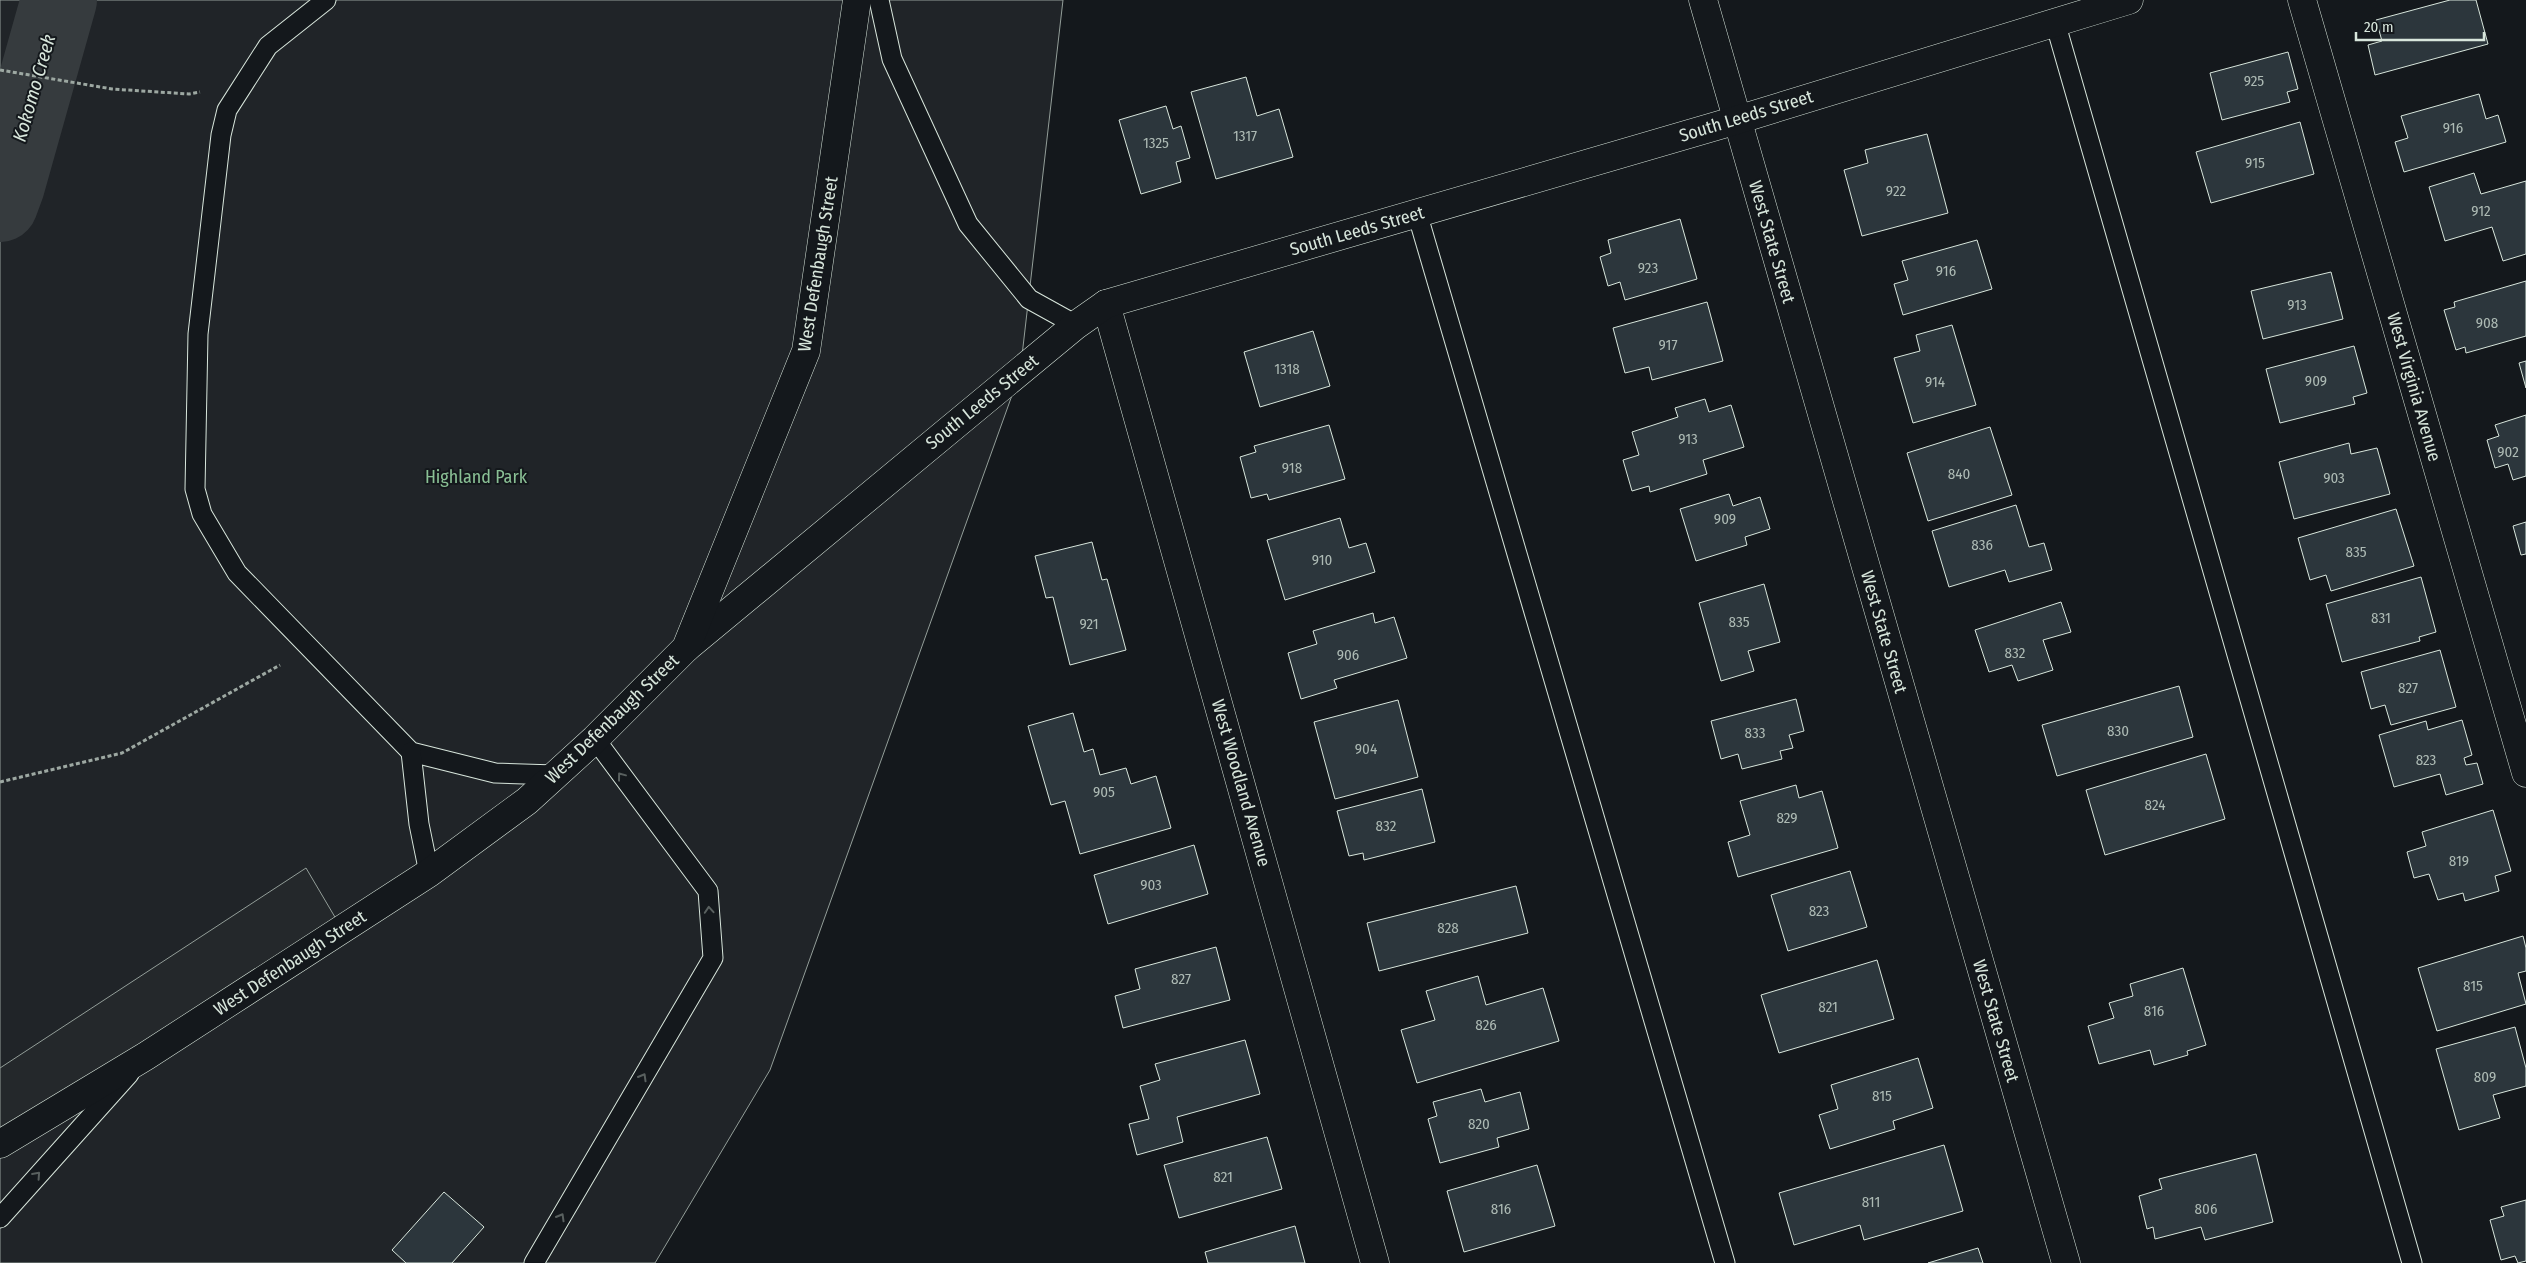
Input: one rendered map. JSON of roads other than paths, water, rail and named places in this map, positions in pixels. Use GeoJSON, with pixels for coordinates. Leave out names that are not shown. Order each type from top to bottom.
{"type":"FeatureCollection","features":[{"type":"Feature","properties":{"kind":"street","name":"West Defenbaugh Street"},"geometry":{"type":"LineString","coordinates":[[0,1144],[146,1056],[429,873],[527,801],[594,739],[686,648],[806,351],[857,0]]}},
{"type":"Feature","properties":{"kind":"street","name":"West State Street"},"geometry":{"type":"LineString","coordinates":[[1703,0],[2066,1263]]}},
{"type":"Feature","properties":{"kind":"street","name":"South Leeds Street"},"geometry":{"type":"LineString","coordinates":[[686,648],[1076,325],[1106,304],[1737,120],[2129,0]]}},
{"type":"Feature","properties":{"kind":"street","name":"West Virginia Avenue"},"geometry":{"type":"LineString","coordinates":[[2302,0],[2526,773]]}},
{"type":"Feature","properties":{"kind":"street","name":"West Woodland Avenue"},"geometry":{"type":"LineString","coordinates":[[1106,304],[1375,1263]]}},
{"type":"Feature","properties":{"kind":"lane"},"geometry":{"type":"LineString","coordinates":[[326,0],[268,46],[227,110],[221,135],[198,334],[195,489],[202,514],[237,573],[412,752],[495,773],[555,776]]}},
{"type":"Feature","properties":{"kind":"lane"},"geometry":{"type":"LineString","coordinates":[[879,0],[892,59],[968,224],[1029,299],[1076,325]]}},
{"type":"Feature","properties":{"kind":"lane"},"geometry":{"type":"LineString","coordinates":[[2055,22],[2412,1263]]}},
{"type":"Feature","properties":{"kind":"lane"},"geometry":{"type":"LineString","coordinates":[[1417,213],[1725,1263]]}},
{"type":"Feature","properties":{"kind":"lane"},"geometry":{"type":"LineString","coordinates":[[534,1263],[713,958],[708,891],[594,739]]}},
{"type":"Feature","properties":{"kind":"lane"},"geometry":{"type":"LineString","coordinates":[[412,752],[419,824],[429,873]]}},
{"type":"Feature","properties":{"kind":"lane"},"geometry":{"type":"LineString","coordinates":[[0,1218],[146,1056]]}},
{"type":"Feature","properties":{"kind":"waterway","name":"Kokomo Creek"},"geometry":{"type":"LineString","coordinates":[[0,204],[59,0]]}},
{"type":"Feature","properties":{"kind":"park label","name":"Highland Park"},"geometry":{"type":"Point","coordinates":[476,477]}}]}
